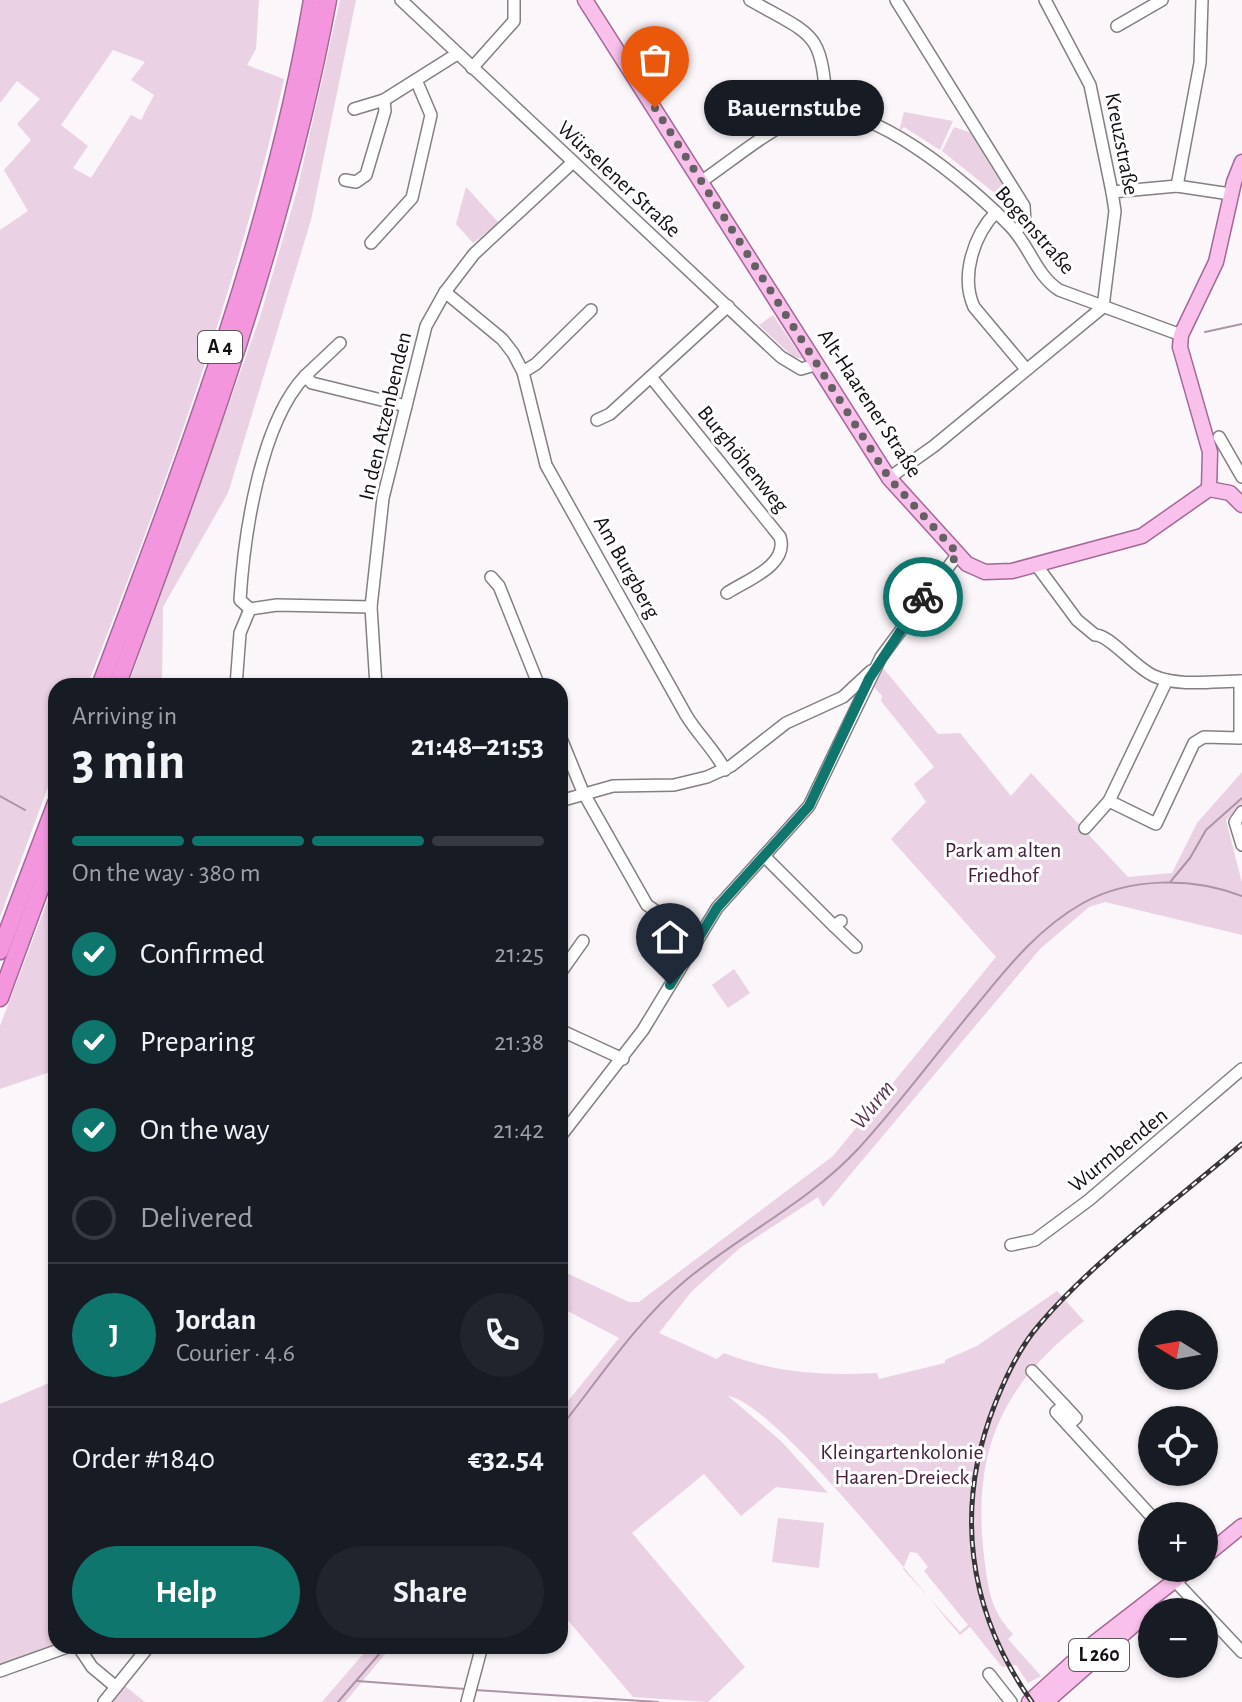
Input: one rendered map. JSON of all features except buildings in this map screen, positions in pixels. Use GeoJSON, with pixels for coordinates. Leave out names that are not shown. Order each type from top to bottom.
{"type":"FeatureCollection","features":[{"type":"Feature","properties":{"kind":"highway","name":"A 4"},"geometry":{"type":"LineString","coordinates":[[103,678],[163,520],[255,240],[285,132],[312,0]]}},
{"type":"Feature","properties":{"kind":"highway","name":"A 4"},"geometry":{"type":"LineString","coordinates":[[120,678],[176,526],[274,227],[300,134],[328,0]]}},
{"type":"Feature","properties":{"kind":"highway"},"geometry":{"type":"LineString","coordinates":[[0,951],[48,847]]}},
{"type":"Feature","properties":{"kind":"highway"},"geometry":{"type":"LineString","coordinates":[[0,998],[38,872]]}},
{"type":"Feature","properties":{"kind":"main road","name":"Alt-Haarener Straße"},"geometry":{"type":"LineString","coordinates":[[585,0],[889,478],[971,566],[985,572],[1037,566],[1154,531],[1209,489]]}},
{"type":"Feature","properties":{"kind":"main road"},"geometry":{"type":"LineString","coordinates":[[1240,498],[1224,490],[1209,489],[1210,452],[1181,360],[1181,335],[1216,262],[1242,162]]}},
{"type":"Feature","properties":{"kind":"main road"},"geometry":{"type":"LineString","coordinates":[[1218,1546],[1242,1526]]}},
{"type":"Feature","properties":{"kind":"main road","name":"L 260"},"geometry":{"type":"LineString","coordinates":[[1156,1598],[1176,1582]]}},
{"type":"Feature","properties":{"kind":"main road","name":"L 260"},"geometry":{"type":"LineString","coordinates":[[1029,1702],[1138,1608]]}},
{"type":"Feature","properties":{"kind":"main road","name":"L 260"},"geometry":{"type":"LineString","coordinates":[[1046,1702],[1138,1621]]}},
{"type":"Feature","properties":{"kind":"street","name":"Würselener Straße"},"geometry":{"type":"LineString","coordinates":[[401,0],[572,163],[795,367],[805,370],[818,364]]}},
{"type":"Feature","properties":{"kind":"street"},"geometry":{"type":"LineString","coordinates":[[472,68],[514,21],[514,0]]}},
{"type":"Feature","properties":{"kind":"street"},"geometry":{"type":"LineString","coordinates":[[702,181],[793,121],[827,110],[823,60],[818,45],[802,30],[750,0]]}},
{"type":"Feature","properties":{"kind":"street"},"geometry":{"type":"LineString","coordinates":[[896,0],[1024,206],[1025,223],[1015,231]]}},
{"type":"Feature","properties":{"kind":"street","name":"Kreuzstraße"},"geometry":{"type":"LineString","coordinates":[[1045,0],[1090,85],[1112,192],[1115,211],[1103,307]]}},
{"type":"Feature","properties":{"kind":"street"},"geometry":{"type":"LineString","coordinates":[[1117,26],[1162,0]]}},
{"type":"Feature","properties":{"kind":"street"},"geometry":{"type":"LineString","coordinates":[[1177,186],[1200,63],[1202,0]]}},
{"type":"Feature","properties":{"kind":"street"},"geometry":{"type":"LineString","coordinates":[[354,109],[384,100],[457,54]]}},
{"type":"Feature","properties":{"kind":"street"},"geometry":{"type":"LineString","coordinates":[[371,243],[412,198],[431,115],[416,80]]}},
{"type":"Feature","properties":{"kind":"street"},"geometry":{"type":"LineString","coordinates":[[345,180],[356,182],[366,175],[385,111],[384,100]]}},
{"type":"Feature","properties":{"kind":"street","name":"Bogenstraße"},"geometry":{"type":"LineString","coordinates":[[827,110],[849,114],[903,142],[953,175],[1015,231],[1051,285],[1181,335]]}},
{"type":"Feature","properties":{"kind":"street","name":"In den Atzenbenden"},"geometry":{"type":"LineString","coordinates":[[375,678],[371,607],[383,498],[426,326],[445,292],[474,254],[572,163]]}},
{"type":"Feature","properties":{"kind":"street"},"geometry":{"type":"LineString","coordinates":[[1112,192],[1177,186],[1233,204]]}},
{"type":"Feature","properties":{"kind":"street"},"geometry":{"type":"LineString","coordinates":[[996,212],[976,242],[970,265],[970,296],[974,307],[1026,369]]}},
{"type":"Feature","properties":{"kind":"street","name":"Am Burgberg"},"geometry":{"type":"LineString","coordinates":[[445,292],[502,339],[523,372],[546,465],[695,730],[711,744],[725,770]]}},
{"type":"Feature","properties":{"kind":"street"},"geometry":{"type":"LineString","coordinates":[[597,420],[610,414],[728,306]]}},
{"type":"Feature","properties":{"kind":"street"},"geometry":{"type":"LineString","coordinates":[[889,478],[934,446],[1103,307]]}},
{"type":"Feature","properties":{"kind":"street"},"geometry":{"type":"LineString","coordinates":[[523,372],[536,364],[591,310]]}},
{"type":"Feature","properties":{"kind":"street"},"geometry":{"type":"LineString","coordinates":[[250,609],[240,600],[252,501],[291,391],[340,343]]}},
{"type":"Feature","properties":{"kind":"street"},"geometry":{"type":"LineString","coordinates":[[305,376],[312,383],[406,406]]}},
{"type":"Feature","properties":{"kind":"street","name":"Burghöhenweg"},"geometry":{"type":"LineString","coordinates":[[651,377],[780,537],[783,547],[778,560],[727,593]]}},
{"type":"Feature","properties":{"kind":"street"},"geometry":{"type":"LineString","coordinates":[[1219,437],[1242,477]]}},
{"type":"Feature","properties":{"kind":"street"},"geometry":{"type":"LineString","coordinates":[[568,798],[613,786],[684,784],[725,770],[786,723],[843,697],[877,665],[958,554]]}},
{"type":"Feature","properties":{"kind":"street"},"geometry":{"type":"LineString","coordinates":[[1037,566],[1077,620],[1095,635],[1108,637],[1115,649],[1147,672],[1167,680],[1241,681],[1240,738],[1204,737],[1194,743],[1156,824],[1109,801]]}},
{"type":"Feature","properties":{"kind":"street"},"geometry":{"type":"LineString","coordinates":[[491,577],[499,586],[536,678]]}},
{"type":"Feature","properties":{"kind":"street"},"geometry":{"type":"LineString","coordinates":[[250,609],[277,605],[371,607]]}},
{"type":"Feature","properties":{"kind":"street"},"geometry":{"type":"LineString","coordinates":[[237,678],[240,633],[250,609]]}},
{"type":"Feature","properties":{"kind":"street"},"geometry":{"type":"LineString","coordinates":[[568,1127],[623,1059],[717,908],[809,806],[877,665]]}},
{"type":"Feature","properties":{"kind":"street"},"geometry":{"type":"LineString","coordinates":[[1085,828],[1109,801],[1167,680]]}},
{"type":"Feature","properties":{"kind":"street"},"geometry":{"type":"LineString","coordinates":[[843,697],[858,708]]}},
{"type":"Feature","properties":{"kind":"street"},"geometry":{"type":"LineString","coordinates":[[568,755],[583,792],[647,905],[697,939]]}},
{"type":"Feature","properties":{"kind":"street"},"geometry":{"type":"LineString","coordinates":[[1242,812],[1235,822],[1242,845]]}},
{"type":"Feature","properties":{"kind":"street"},"geometry":{"type":"LineString","coordinates":[[764,856],[838,924],[856,947]]}},
{"type":"Feature","properties":{"kind":"street"},"geometry":{"type":"LineString","coordinates":[[568,962],[583,941]]}},
{"type":"Feature","properties":{"kind":"street"},"geometry":{"type":"LineString","coordinates":[[568,1034],[623,1059]]}},
{"type":"Feature","properties":{"kind":"street","name":"Wurmbenden"},"geometry":{"type":"LineString","coordinates":[[1011,1245],[1035,1240],[1089,1200],[1242,1069]]}},
{"type":"Feature","properties":{"kind":"street"},"geometry":{"type":"LineString","coordinates":[[1032,1371],[1064,1405],[1056,1412],[1138,1502]]}},
{"type":"Feature","properties":{"kind":"street"},"geometry":{"type":"LineString","coordinates":[[1176,1582],[1242,1652]]}},
{"type":"Feature","properties":{"kind":"street"},"geometry":{"type":"LineString","coordinates":[[0,1671],[48,1654]]}},
{"type":"Feature","properties":{"kind":"street"},"geometry":{"type":"LineString","coordinates":[[83,1654],[92,1667],[116,1687]]}},
{"type":"Feature","properties":{"kind":"street"},"geometry":{"type":"LineString","coordinates":[[104,1702],[143,1654]]}},
{"type":"Feature","properties":{"kind":"street"},"geometry":{"type":"LineString","coordinates":[[469,1693],[480,1654]]}},
{"type":"Feature","properties":{"kind":"street"},"geometry":{"type":"LineString","coordinates":[[989,1674],[1011,1702]]}},
{"type":"Feature","properties":{"kind":"green space"},"geometry":{"type":"Polygon","coordinates":[[[0,0],[259,0],[256,49],[247,65],[284,79],[245,234],[198,386],[90,678],[48,678],[48,787],[0,917],[0,230],[28,211],[4,170],[31,140],[17,124],[40,99],[17,81],[0,103],[0,0]],[[113,50],[61,125],[88,146],[73,168],[91,178],[131,115],[141,120],[154,95],[131,80],[145,62],[113,50]]]}},
{"type":"Feature","properties":{"kind":"green space"},"geometry":{"type":"Polygon","coordinates":[[[340,0],[356,0],[311,220],[228,493],[163,607],[162,678],[131,678],[260,317],[297,191],[340,0]]]}},
{"type":"Feature","properties":{"kind":"green space"},"geometry":{"type":"Polygon","coordinates":[[[904,112],[953,121],[940,150],[904,127],[899,132],[904,112]]]}},
{"type":"Feature","properties":{"kind":"green space"},"geometry":{"type":"Polygon","coordinates":[[[954,127],[972,133],[1020,210],[1019,221],[1003,208],[1007,203],[942,151],[954,127]]]}},
{"type":"Feature","properties":{"kind":"green space"},"geometry":{"type":"Polygon","coordinates":[[[466,187],[499,223],[473,243],[456,224],[466,187]]]}},
{"type":"Feature","properties":{"kind":"green space"},"geometry":{"type":"Polygon","coordinates":[[[773,315],[803,359],[793,357],[759,325],[773,315]]]}},
{"type":"Feature","properties":{"kind":"green space"},"geometry":{"type":"Polygon","coordinates":[[[883,668],[938,734],[960,733],[1011,796],[1031,773],[1128,877],[1172,873],[1197,823],[1242,772],[1242,805],[1226,820],[1242,883],[1242,935],[1105,902],[1089,907],[1040,949],[823,1207],[818,1197],[740,1248],[692,1291],[659,1333],[717,1359],[724,1353],[780,1369],[837,1374],[877,1373],[879,1379],[945,1363],[945,1360],[977,1346],[1057,1291],[1084,1321],[1055,1345],[1032,1370],[998,1424],[988,1453],[981,1518],[991,1598],[999,1616],[1013,1634],[1008,1639],[1041,1676],[1028,1683],[1016,1665],[1002,1667],[970,1627],[960,1635],[928,1596],[960,1632],[968,1625],[924,1571],[928,1567],[917,1553],[910,1552],[904,1567],[779,1430],[750,1406],[728,1396],[781,1441],[828,1493],[776,1487],[741,1516],[704,1474],[632,1533],[745,1667],[708,1702],[633,1697],[568,1620],[568,1401],[619,1338],[568,1311],[568,1274],[629,1302],[639,1302],[833,1156],[996,957],[891,839],[926,802],[914,784],[934,767],[881,701],[882,696],[874,687],[883,668]]]}},
{"type":"Feature","properties":{"kind":"green space"},"geometry":{"type":"Polygon","coordinates":[[[48,900],[48,1073],[0,1089],[0,1026],[48,900]]]}},
{"type":"Feature","properties":{"kind":"green space"},"geometry":{"type":"Polygon","coordinates":[[[734,969],[750,993],[728,1008],[712,985],[734,969]]]}},
{"type":"Feature","properties":{"kind":"green space"},"geometry":{"type":"Polygon","coordinates":[[[48,1383],[48,1649],[0,1663],[0,1404],[48,1383]]]}},
{"type":"Feature","properties":{"kind":"green space"},"geometry":{"type":"Polygon","coordinates":[[[778,1518],[824,1523],[819,1568],[772,1562],[778,1518]]]}},
{"type":"Feature","properties":{"kind":"green space"},"geometry":{"type":"Polygon","coordinates":[[[363,1654],[385,1654],[345,1702],[322,1702],[363,1654]]]}},
{"type":"Feature","properties":{"kind":"green space"},"geometry":{"type":"Polygon","coordinates":[[[125,1686],[145,1702],[113,1702],[125,1686]]]}},
{"type":"Feature","properties":{"kind":"waterway"},"geometry":{"type":"LineString","coordinates":[[1205,332],[1242,324]]}},
{"type":"Feature","properties":{"kind":"waterway"},"geometry":{"type":"LineString","coordinates":[[0,796],[25,810]]}},
{"type":"Feature","properties":{"kind":"waterway"},"geometry":{"type":"LineString","coordinates":[[1171,881],[1190,858],[1206,830],[1242,798]]}},
{"type":"Feature","properties":{"kind":"waterway","name":"Wurm"},"geometry":{"type":"LineString","coordinates":[[568,1417],[635,1332],[668,1296],[707,1263],[819,1185],[859,1148],[999,978],[1051,925],[1101,894],[1141,884],[1203,885],[1242,896]]}},
{"type":"Feature","properties":{"kind":"waterway","name":"Wurm"},"geometry":{"type":"LineString","coordinates":[[338,1702],[379,1654]]}},
{"type":"Feature","properties":{"kind":"waterway"},"geometry":{"type":"LineString","coordinates":[[357,1681],[465,1689]]}},
{"type":"Feature","properties":{"kind":"waterway"},"geometry":{"type":"LineString","coordinates":[[475,1690],[658,1702]]}},
{"type":"Feature","properties":{"kind":"railway"},"geometry":{"type":"LineString","coordinates":[[1032,1702],[993,1632],[981,1595],[974,1558],[974,1481],[995,1404],[1025,1343],[1061,1301],[1110,1254],[1242,1144]]}},
{"type":"Feature","properties":{"kind":"way so far"},"geometry":{"type":"LineString","coordinates":[[655,108],[889,478],[911,507],[958,554],[923,597]]}},
{"type":"Feature","properties":{"kind":"place","name":"Bauernstube"},"geometry":{"type":"Point","coordinates":[655,108]}},
{"type":"Feature","properties":{"kind":"route"},"geometry":{"type":"LineString","coordinates":[[670,985],[717,908],[809,806],[881,657],[923,597]]}},
{"type":"Feature","properties":{"kind":"park label","name":"Park am alten Friedhof"},"geometry":{"type":"Point","coordinates":[1003,862]}},
{"type":"Feature","properties":{"kind":"park label","name":"Kleingartenkolonie Haaren-Dreieck"},"geometry":{"type":"Point","coordinates":[902,1464]}}]}
